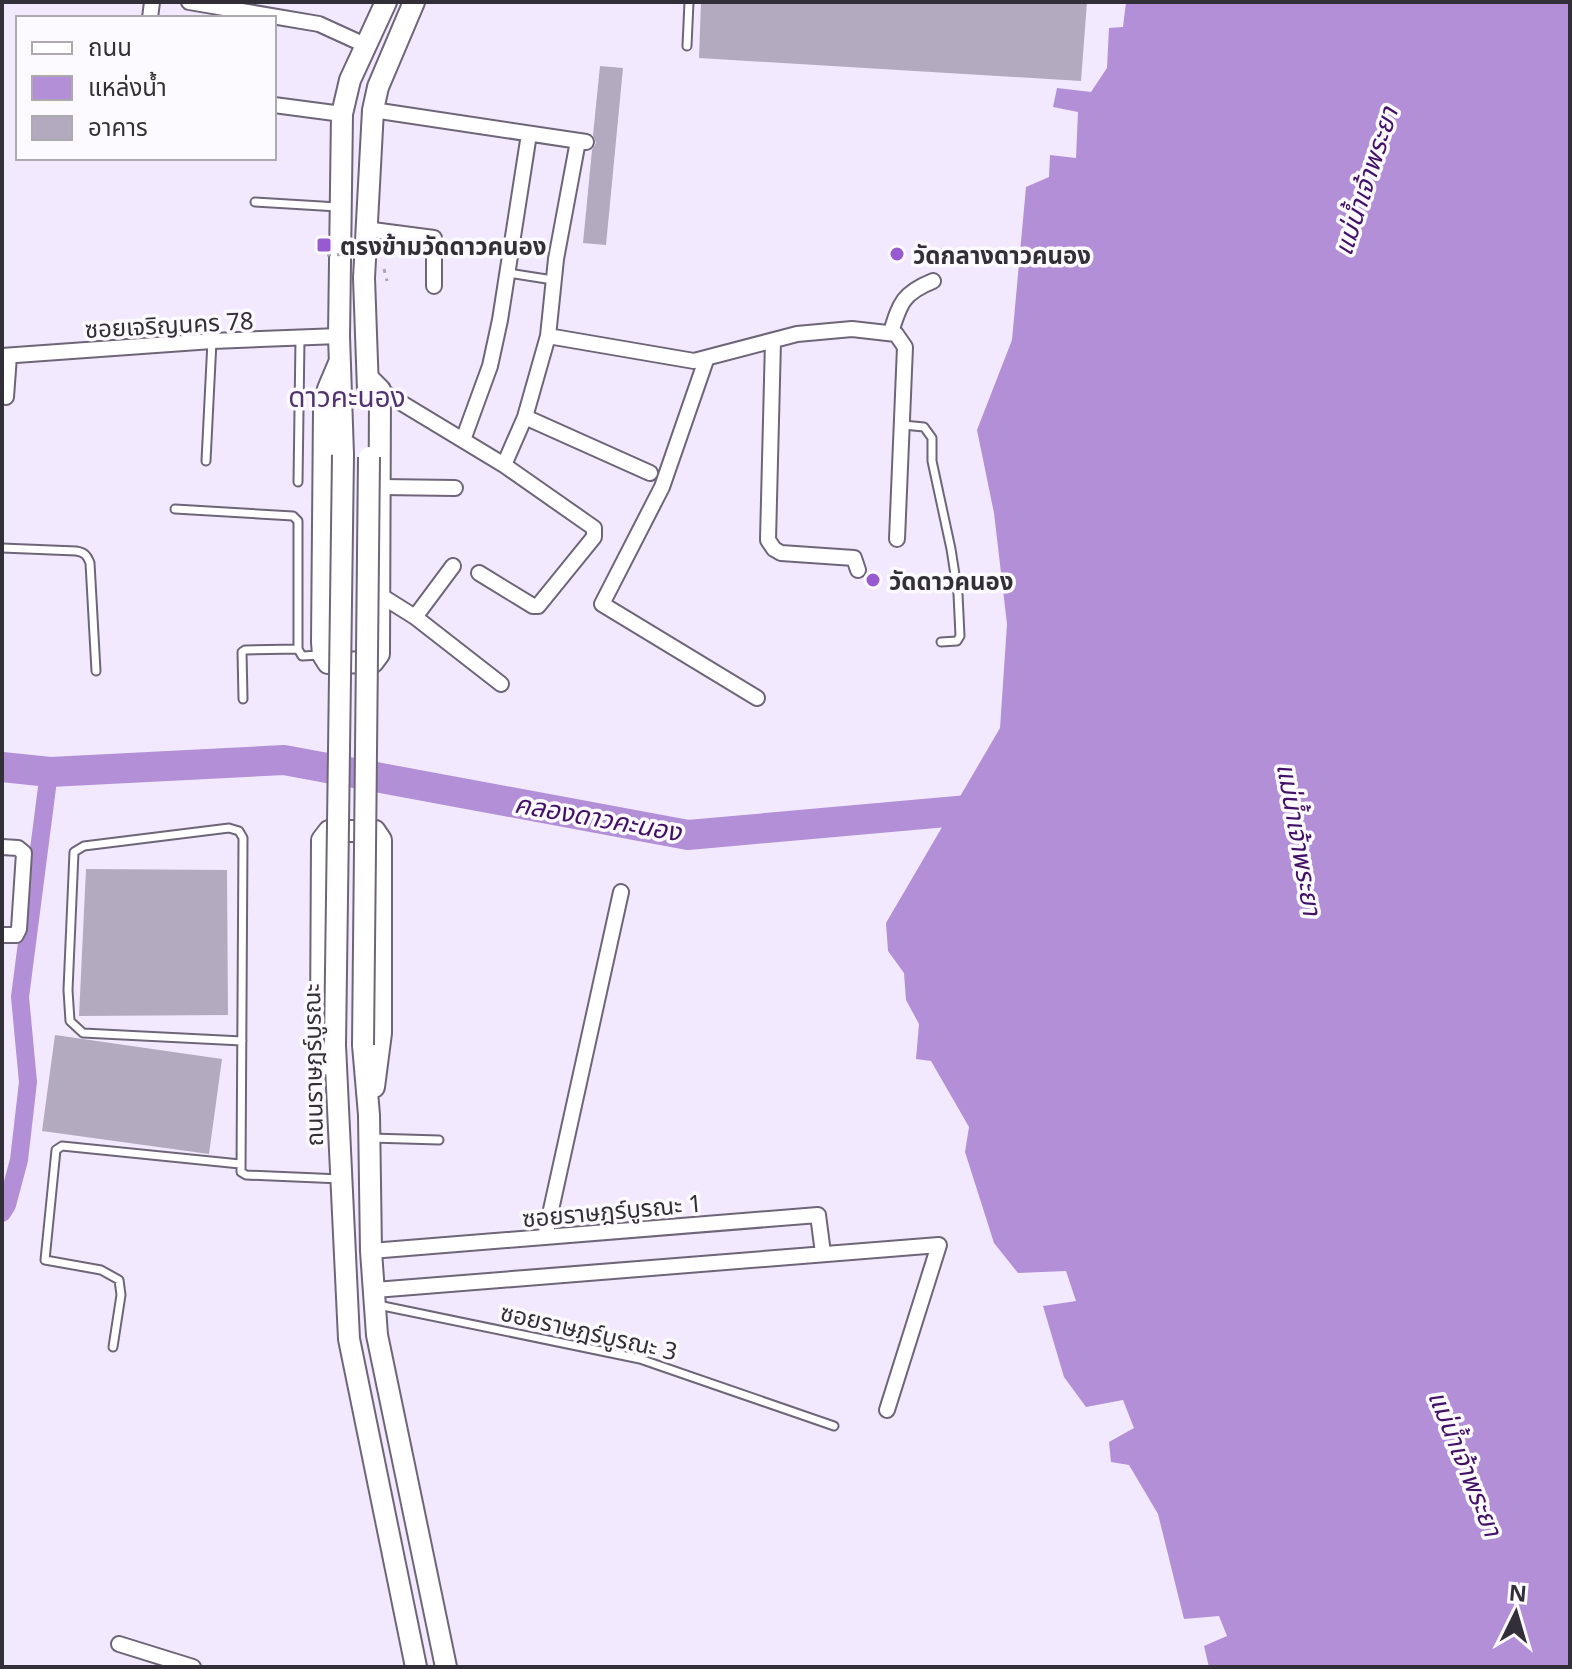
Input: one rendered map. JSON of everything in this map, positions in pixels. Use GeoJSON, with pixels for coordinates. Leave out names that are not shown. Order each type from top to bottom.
{"type":"FeatureCollection","features":[{"type":"Feature","properties":{"kind":"main road","name":"ถนนราษฎร์บูรณะ"},"geometry":{"type":"LineString","coordinates":[[386,2],[350,80],[342,114],[339,363],[343,455],[335,1045],[349,1339],[416,1667]]}},
{"type":"Feature","properties":{"kind":"main road"},"geometry":{"type":"LineString","coordinates":[[339,363],[328,389],[324,411],[323,655],[328,663],[373,662],[379,654],[381,487],[365,229],[373,110],[378,87],[414,2]]}},
{"type":"Feature","properties":{"kind":"main road"},"geometry":{"type":"LineString","coordinates":[[374,384],[369,457],[363,1045],[369,1115],[371,1251],[377,1335],[446,1667]]}},
{"type":"Feature","properties":{"kind":"main road"},"geometry":{"type":"LineString","coordinates":[[338,1118],[327,1080],[321,1028],[322,840],[329,831],[375,831],[381,840],[380,1055],[369,1115]]}},
{"type":"Feature","properties":{"kind":"main road"},"geometry":{"type":"LineString","coordinates":[[377,1476],[405,1470]]}},
{"type":"Feature","properties":{"kind":"street"},"geometry":{"type":"LineString","coordinates":[[189,2],[272,16]]}},
{"type":"Feature","properties":{"kind":"street"},"geometry":{"type":"LineString","coordinates":[[276,17],[319,24],[365,45]]}},
{"type":"Feature","properties":{"kind":"street"},"geometry":{"type":"LineString","coordinates":[[276,105],[342,114]]}},
{"type":"Feature","properties":{"kind":"street"},"geometry":{"type":"LineString","coordinates":[[373,110],[582,141],[553,280],[548,336],[525,417],[504,465]]}},
{"type":"Feature","properties":{"kind":"street"},"geometry":{"type":"LineString","coordinates":[[463,440],[490,366],[529,134]]}},
{"type":"Feature","properties":{"kind":"street"},"geometry":{"type":"LineString","coordinates":[[365,229],[434,238],[434,286]]}},
{"type":"Feature","properties":{"kind":"street"},"geometry":{"type":"LineString","coordinates":[[891,332],[901,301],[918,287],[933,281]]}},
{"type":"Feature","properties":{"kind":"street"},"geometry":{"type":"LineString","coordinates":[[548,336],[694,361],[797,334],[852,329],[891,332],[901,337],[905,347],[897,539]]}},
{"type":"Feature","properties":{"kind":"street","name":"ซอยเจริญนคร 78"},"geometry":{"type":"LineString","coordinates":[[5,356],[212,341],[339,336]]}},
{"type":"Feature","properties":{"kind":"street"},"geometry":{"type":"LineString","coordinates":[[773,341],[768,540],[781,553],[852,557],[856,559],[858,570]]}},
{"type":"Feature","properties":{"kind":"street"},"geometry":{"type":"LineString","coordinates":[[5,356],[6,397]]}},
{"type":"Feature","properties":{"kind":"street"},"geometry":{"type":"LineString","coordinates":[[706,360],[662,487],[602,604],[757,698]]}},
{"type":"Feature","properties":{"kind":"street"},"geometry":{"type":"LineString","coordinates":[[374,384],[504,465],[594,528],[594,537],[538,606],[533,606],[479,573]]}},
{"type":"Feature","properties":{"kind":"street"},"geometry":{"type":"LineString","coordinates":[[525,417],[650,473]]}},
{"type":"Feature","properties":{"kind":"street"},"geometry":{"type":"LineString","coordinates":[[381,487],[455,488]]}},
{"type":"Feature","properties":{"kind":"street"},"geometry":{"type":"LineString","coordinates":[[415,617],[453,566]]}},
{"type":"Feature","properties":{"kind":"street"},"geometry":{"type":"LineString","coordinates":[[380,595],[415,617],[501,684]]}},
{"type":"Feature","properties":{"kind":"street"},"geometry":{"type":"LineString","coordinates":[[2,847],[18,848],[24,853],[19,929],[9,935]]}},
{"type":"Feature","properties":{"kind":"street"},"geometry":{"type":"LineString","coordinates":[[545,1237],[621,892]]}},
{"type":"Feature","properties":{"kind":"street","name":"ซอยราษฎร์บูรณะ 1"},"geometry":{"type":"LineString","coordinates":[[371,1251],[818,1215],[823,1253]]}},
{"type":"Feature","properties":{"kind":"street"},"geometry":{"type":"LineString","coordinates":[[376,1297],[823,1253],[939,1245],[887,1410]]}},
{"type":"Feature","properties":{"kind":"street"},"geometry":{"type":"LineString","coordinates":[[119,1644],[193,1667]]}},
{"type":"Feature","properties":{"kind":"lane"},"geometry":{"type":"LineString","coordinates":[[687,46],[689,2]]}},
{"type":"Feature","properties":{"kind":"lane"},"geometry":{"type":"LineString","coordinates":[[255,202],[341,207]]}},
{"type":"Feature","properties":{"kind":"lane"},"geometry":{"type":"LineString","coordinates":[[508,273],[553,280]]}},
{"type":"Feature","properties":{"kind":"lane"},"geometry":{"type":"LineString","coordinates":[[298,482],[300,339]]}},
{"type":"Feature","properties":{"kind":"lane"},"geometry":{"type":"LineString","coordinates":[[206,461],[212,341]]}},
{"type":"Feature","properties":{"kind":"lane"},"geometry":{"type":"LineString","coordinates":[[901,424],[924,427],[932,438],[932,461],[958,594],[960,636],[957,641],[941,642]]}},
{"type":"Feature","properties":{"kind":"lane"},"geometry":{"type":"LineString","coordinates":[[175,509],[287,515],[298,521],[298,649],[302,656],[323,655]]}},
{"type":"Feature","properties":{"kind":"lane"},"geometry":{"type":"LineString","coordinates":[[2,548],[76,551],[84,552],[88,557],[96,671]]}},
{"type":"Feature","properties":{"kind":"lane"},"geometry":{"type":"LineString","coordinates":[[243,699],[242,652],[298,649]]}},
{"type":"Feature","properties":{"kind":"lane"},"geometry":{"type":"LineString","coordinates":[[242,1041],[83,1033],[70,1021],[68,990],[74,852],[84,846],[229,828],[239,831],[243,838],[242,1041],[240,1164],[241,1172],[246,1175],[341,1179]]}},
{"type":"Feature","properties":{"kind":"lane"},"geometry":{"type":"LineString","coordinates":[[369,1138],[439,1140]]}},
{"type":"Feature","properties":{"kind":"lane"},"geometry":{"type":"LineString","coordinates":[[113,1347],[121,1295],[119,1280],[101,1270],[45,1260],[56,1150],[62,1146],[240,1164]]}},
{"type":"Feature","properties":{"kind":"lane","name":"ซอยราษฎร์บูรณะ 3"},"geometry":{"type":"LineString","coordinates":[[376,1297],[640,1359],[834,1426]]}},
{"type":"Feature","properties":{"kind":"path"},"geometry":{"type":"LineString","coordinates":[[327,255],[381,253]]}},
{"type":"Feature","properties":{"kind":"water","name":"แม่น้ำเจ้าพระยา"},"geometry":{"type":"Polygon","coordinates":[[[1126,2],[1570,2],[1570,1667],[1209,1667],[1204,1646],[1227,1636],[1219,1616],[1184,1619],[1158,1514],[1129,1465],[1111,1462],[1109,1442],[1134,1428],[1123,1400],[1086,1407],[1064,1377],[1043,1306],[1076,1301],[1066,1271],[1018,1273],[994,1243],[965,1152],[969,1127],[931,1061],[916,1059],[919,1024],[906,1000],[904,973],[888,951],[886,923],[1000,728],[1007,624],[994,513],[977,430],[1012,340],[1026,187],[1049,177],[1050,155],[1076,158],[1078,112],[1053,107],[1057,88],[1091,92],[1107,68],[1109,28],[1123,27],[1126,2]]]}},
{"type":"Feature","properties":{"kind":"building"},"geometry":{"type":"Polygon","coordinates":[[[701,2],[1087,2],[1081,81],[699,58],[701,2]]]}},
{"type":"Feature","properties":{"kind":"building"},"geometry":{"type":"Polygon","coordinates":[[[600,66],[623,68],[606,245],[583,243],[592,150],[596,143],[593,135],[600,66]]]}},
{"type":"Feature","properties":{"kind":"building"},"geometry":{"type":"Polygon","coordinates":[[[86,869],[227,870],[228,1015],[79,1016],[86,869]]]}},
{"type":"Feature","properties":{"kind":"building"},"geometry":{"type":"Polygon","coordinates":[[[55,1035],[222,1059],[209,1154],[42,1131],[55,1035]]]}},
{"type":"Feature","properties":{"kind":"waterway","name":"คลองดาวคะนอง"},"geometry":{"type":"LineString","coordinates":[[2,767],[50,772],[284,760],[688,835],[991,808]]}},
{"type":"Feature","properties":{"kind":"waterway"},"geometry":{"type":"LineString","coordinates":[[2,1213],[19,1160],[28,1082],[20,997],[49,772]]}},
{"type":"Feature","properties":{"kind":"place","name":"ตรงข้ามวัดดาวคนอง"},"geometry":{"type":"Point","coordinates":[324,245]}},
{"type":"Feature","properties":{"kind":"place","name":"วัดกลางดาวคนอง"},"geometry":{"type":"Point","coordinates":[897,254]}},
{"type":"Feature","properties":{"kind":"place","name":"วัดดาวคนอง"},"geometry":{"type":"Point","coordinates":[873,580]}},
{"type":"Feature","properties":{"kind":"district","name":"ดาวคะนอง"},"geometry":{"type":"Point","coordinates":[347,396]}}]}
